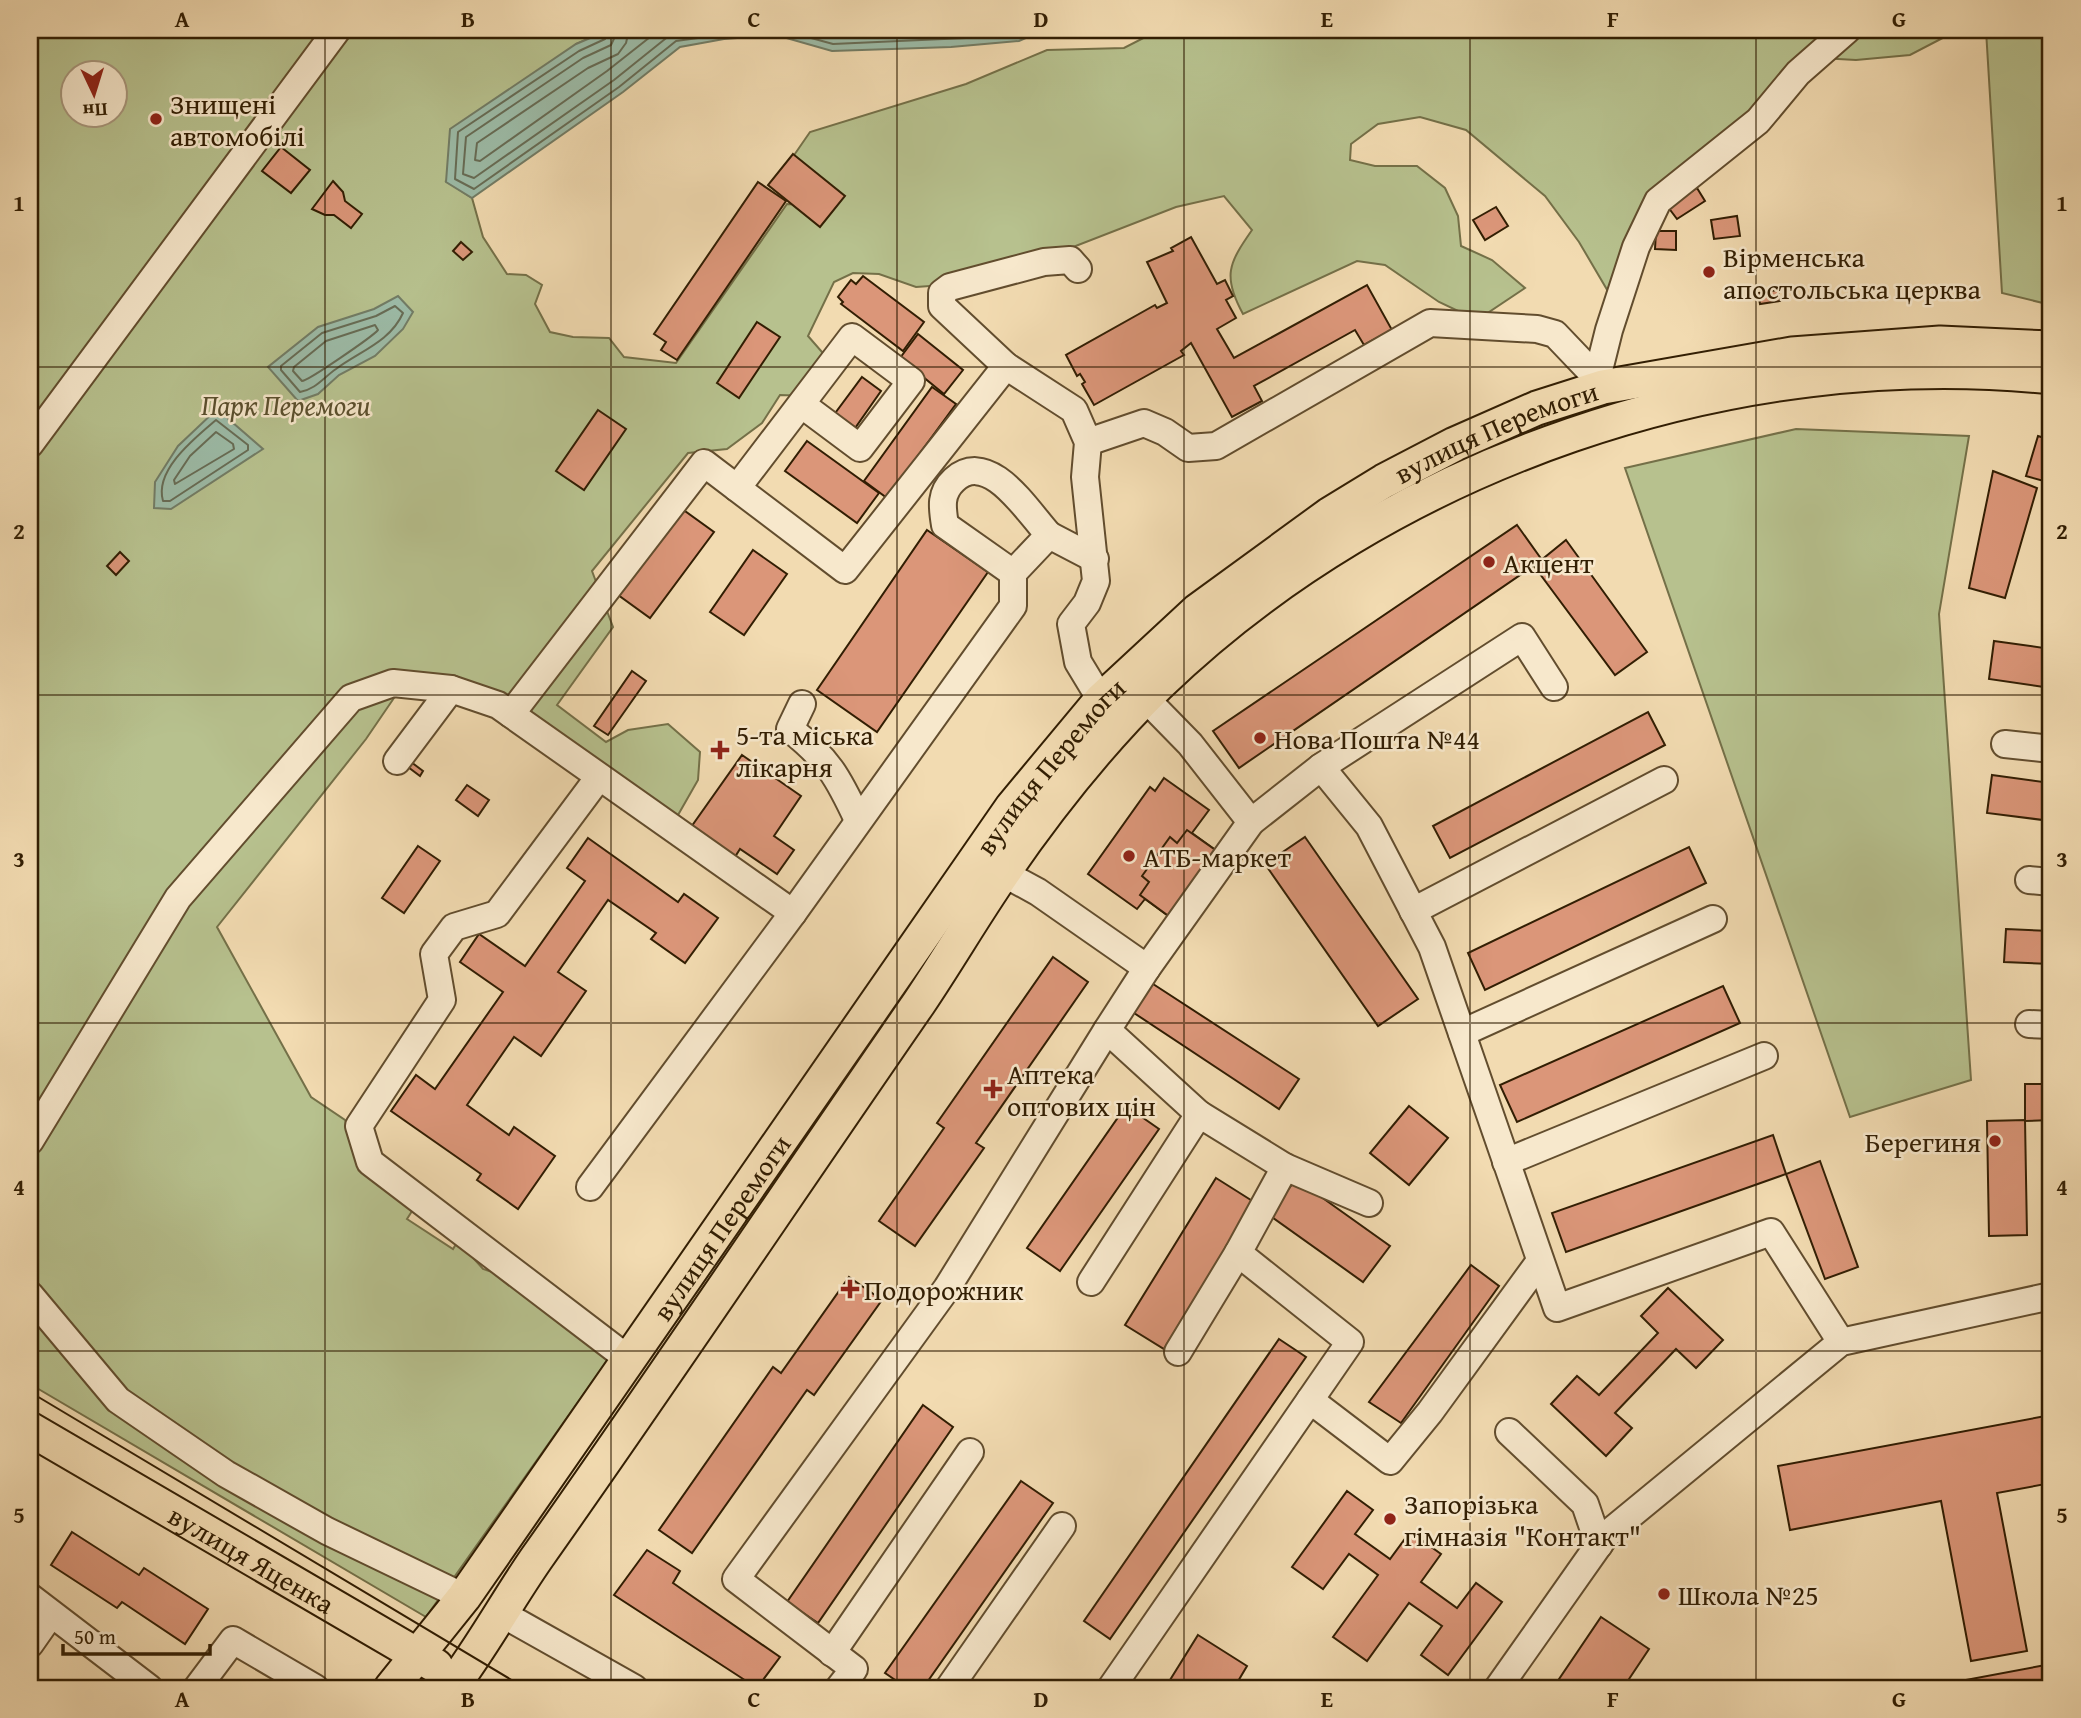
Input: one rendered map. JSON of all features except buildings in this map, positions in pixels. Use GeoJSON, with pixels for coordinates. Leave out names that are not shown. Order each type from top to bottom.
{"type":"FeatureCollection","features":[{"type":"Feature","properties":{"kind":"main road","name":"вулиця Перемоги"},"geometry":{"type":"LineString","coordinates":[[391,1688],[464,1597],[1012,807],[1101,700],[1197,611],[1330,514],[1455,444],[1600,383],[1792,354],[1940,343],[2051,348]]}},
{"type":"Feature","properties":{"kind":"main road","name":"вулиця Перемоги"},"geometry":{"type":"LineString","coordinates":[[460,1685],[499,1612],[677,1360],[927,991],[1003,873],[1071,780],[1146,699],[1222,630],[1325,554],[1447,486],[1575,432],[1710,394],[1820,381],[1913,372],[1987,370],[2051,377]]}},
{"type":"Feature","properties":{"kind":"main road"},"geometry":{"type":"LineString","coordinates":[[635,1347],[677,1360]]}},
{"type":"Feature","properties":{"kind":"main road","name":"вулиця Яценка"},"geometry":{"type":"LineString","coordinates":[[30,1429],[417,1655],[460,1685]]}},
{"type":"Feature","properties":{"kind":"street"},"geometry":{"type":"LineString","coordinates":[[30,444],[337,30]]}},
{"type":"Feature","properties":{"kind":"street"},"geometry":{"type":"LineString","coordinates":[[1600,383],[1609,330],[1636,247],[1658,201],[1758,121],[1798,73],[1847,30]]}},
{"type":"Feature","properties":{"kind":"street"},"geometry":{"type":"LineString","coordinates":[[1078,269],[1070,260],[1044,262],[950,286],[942,293],[942,306],[1006,366],[1074,410],[1088,442],[1085,477],[1096,581],[1087,603],[1071,624],[1078,662],[1101,700]]}},
{"type":"Feature","properties":{"kind":"street"},"geometry":{"type":"LineString","coordinates":[[1088,442],[1144,423],[1166,432],[1188,448],[1216,446],[1430,323],[1537,329],[1555,334],[1600,383]]}},
{"type":"Feature","properties":{"kind":"street"},"geometry":{"type":"LineString","coordinates":[[511,714],[704,463],[845,570],[1006,366]]}},
{"type":"Feature","properties":{"kind":"street"},"geometry":{"type":"LineString","coordinates":[[737,488],[801,404]]}},
{"type":"Feature","properties":{"kind":"street"},"geometry":{"type":"LineString","coordinates":[[1013,573],[945,525],[942,507],[944,489],[962,472],[982,471],[995,476],[1049,535],[1095,559]]}},
{"type":"Feature","properties":{"kind":"street"},"geometry":{"type":"LineString","coordinates":[[590,1187],[793,913],[1013,606],[1013,573],[1049,535]]}},
{"type":"Feature","properties":{"kind":"street"},"geometry":{"type":"LineString","coordinates":[[839,1688],[854,1669],[736,1579],[947,1288],[1147,968],[1251,822],[1321,767],[1522,638],[1554,687]]}},
{"type":"Feature","properties":{"kind":"street"},"geometry":{"type":"LineString","coordinates":[[30,1141],[178,898],[351,698],[393,683],[451,689],[498,705],[793,913]]}},
{"type":"Feature","properties":{"kind":"street"},"geometry":{"type":"LineString","coordinates":[[397,761],[451,689]]}},
{"type":"Feature","properties":{"kind":"street"},"geometry":{"type":"LineString","coordinates":[[1146,699],[1190,744],[1251,822]]}},
{"type":"Feature","properties":{"kind":"street"},"geometry":{"type":"LineString","coordinates":[[802,704],[790,729],[817,750],[836,772],[858,820]]}},
{"type":"Feature","properties":{"kind":"street"},"geometry":{"type":"LineString","coordinates":[[2005,744],[2051,749]]}},
{"type":"Feature","properties":{"kind":"street"},"geometry":{"type":"LineString","coordinates":[[1321,767],[1369,826],[1432,947],[1557,1308],[1771,1232],[1841,1342]]}},
{"type":"Feature","properties":{"kind":"street"},"geometry":{"type":"LineString","coordinates":[[599,777],[497,914],[454,927],[434,954],[442,999],[359,1126],[370,1162],[635,1347]]}},
{"type":"Feature","properties":{"kind":"street"},"geometry":{"type":"LineString","coordinates":[[1413,911],[1664,780]]}},
{"type":"Feature","properties":{"kind":"street"},"geometry":{"type":"LineString","coordinates":[[1003,873],[1038,892],[1147,968]]}},
{"type":"Feature","properties":{"kind":"street"},"geometry":{"type":"LineString","coordinates":[[1462,1033],[1713,919]]}},
{"type":"Feature","properties":{"kind":"street"},"geometry":{"type":"LineString","coordinates":[[1107,1030],[1199,1114],[1285,1167],[1369,1203]]}},
{"type":"Feature","properties":{"kind":"street"},"geometry":{"type":"LineString","coordinates":[[1506,1162],[1764,1056]]}},
{"type":"Feature","properties":{"kind":"street"},"geometry":{"type":"LineString","coordinates":[[1091,1282],[1199,1114]]}},
{"type":"Feature","properties":{"kind":"street"},"geometry":{"type":"LineString","coordinates":[[1178,1352],[1238,1254],[1285,1167]]}},
{"type":"Feature","properties":{"kind":"street"},"geometry":{"type":"LineString","coordinates":[[1111,1688],[1350,1342],[1238,1254]]}},
{"type":"Feature","properties":{"kind":"street"},"geometry":{"type":"LineString","coordinates":[[1310,1401],[1390,1461],[1430,1412],[1540,1261]]}},
{"type":"Feature","properties":{"kind":"street"},"geometry":{"type":"LineString","coordinates":[[30,1295],[118,1399],[140,1415],[226,1474],[271,1500],[327,1531],[464,1597]]}},
{"type":"Feature","properties":{"kind":"street"},"geometry":{"type":"LineString","coordinates":[[1498,1688],[1605,1536],[1841,1342],[2051,1296]]}},
{"type":"Feature","properties":{"kind":"street"},"geometry":{"type":"LineString","coordinates":[[1509,1432],[1585,1504],[1599,1545]]}},
{"type":"Feature","properties":{"kind":"street"},"geometry":{"type":"LineString","coordinates":[[832,1653],[970,1451]]}},
{"type":"Feature","properties":{"kind":"street"},"geometry":{"type":"LineString","coordinates":[[949,1688],[1062,1526]]}},
{"type":"Feature","properties":{"kind":"street"},"geometry":{"type":"LineString","coordinates":[[30,1597],[149,1688]]}},
{"type":"Feature","properties":{"kind":"street"},"geometry":{"type":"LineString","coordinates":[[499,1612],[634,1688]]}},
{"type":"Feature","properties":{"kind":"street"},"geometry":{"type":"LineString","coordinates":[[30,1644],[51,1614]]}},
{"type":"Feature","properties":{"kind":"street"},"geometry":{"type":"LineString","coordinates":[[197,1688],[233,1640],[315,1688]]}},
{"type":"Feature","properties":{"kind":"green space","name":"Парк Перемоги"},"geometry":{"type":"Polygon","coordinates":[[[30,30],[609,30],[576,44],[446,181],[472,198],[483,237],[507,274],[526,275],[542,285],[535,304],[550,332],[573,337],[609,338],[624,357],[676,363],[787,204],[813,205],[790,161],[810,132],[966,84],[1047,50],[1124,48],[1159,30],[1958,30],[1910,55],[1856,60],[1802,57],[1740,132],[1651,200],[1609,293],[1579,242],[1545,196],[1466,130],[1420,117],[1378,124],[1351,144],[1350,160],[1375,166],[1417,166],[1445,188],[1458,216],[1461,246],[1492,260],[1525,288],[1477,320],[1439,302],[1385,265],[1357,261],[1243,314],[1232,289],[1231,270],[1238,252],[1252,230],[1224,196],[1176,207],[1050,256],[958,284],[916,287],[879,274],[853,273],[834,282],[808,336],[822,352],[831,377],[809,396],[780,395],[762,423],[727,449],[688,453],[592,571],[613,627],[557,705],[606,742],[628,730],[668,724],[700,752],[698,780],[674,822],[474,686],[409,676],[366,739],[217,927],[311,1097],[345,1120],[375,1178],[414,1208],[407,1219],[453,1249],[458,1241],[483,1269],[539,1287],[612,1354],[426,1617],[30,1384],[30,30]]]}},
{"type":"Feature","properties":{"kind":"green space"},"geometry":{"type":"Polygon","coordinates":[[[1986,30],[2051,30],[2051,305],[2002,293],[1986,30]]]}},
{"type":"Feature","properties":{"kind":"green space"},"geometry":{"type":"Polygon","coordinates":[[[1796,429],[1969,436],[1939,614],[1971,1080],[1850,1117],[1625,468],[1796,429]]]}},
{"type":"Feature","properties":{"kind":"water"},"geometry":{"type":"Polygon","coordinates":[[[609,30],[1044,30],[1019,41],[951,47],[832,51],[776,35],[724,39],[680,47],[623,92],[472,198],[446,182],[450,129],[576,44],[609,30]]]}},
{"type":"Feature","properties":{"kind":"water"},"geometry":{"type":"Polygon","coordinates":[[[398,296],[413,312],[403,329],[375,356],[339,375],[318,394],[298,401],[268,367],[318,327],[374,309],[398,296]]]}},
{"type":"Feature","properties":{"kind":"water"},"geometry":{"type":"Polygon","coordinates":[[[217,409],[263,449],[171,509],[154,508],[155,482],[178,446],[217,409]]]}},
{"type":"Feature","properties":{"kind":"tram line"},"geometry":{"type":"LineString","coordinates":[[30,1392],[525,1688]]}},
{"type":"Feature","properties":{"kind":"place","name":"Знищені автомобілі"},"geometry":{"type":"Point","coordinates":[156,119]}},
{"type":"Feature","properties":{"kind":"place","name":"Вірменська апостольська церква"},"geometry":{"type":"Point","coordinates":[1709,272]}},
{"type":"Feature","properties":{"kind":"place","name":"Акцент"},"geometry":{"type":"Point","coordinates":[1489,562]}},
{"type":"Feature","properties":{"kind":"place","name":"Нова Пошта №44"},"geometry":{"type":"Point","coordinates":[1260,738]}},
{"type":"Feature","properties":{"kind":"place","name":"5-та міська лікарня"},"geometry":{"type":"Point","coordinates":[720,750]}},
{"type":"Feature","properties":{"kind":"place","name":"АТБ-маркет"},"geometry":{"type":"Point","coordinates":[1129,856]}},
{"type":"Feature","properties":{"kind":"place","name":"Аптека оптових цін"},"geometry":{"type":"Point","coordinates":[993,1089]}},
{"type":"Feature","properties":{"kind":"place","name":"Берегиня"},"geometry":{"type":"Point","coordinates":[1995,1141]}},
{"type":"Feature","properties":{"kind":"place","name":"Подорожник"},"geometry":{"type":"Point","coordinates":[850,1289]}},
{"type":"Feature","properties":{"kind":"place","name":"Запорізька гімназія \"Контакт\""},"geometry":{"type":"Point","coordinates":[1390,1519]}},
{"type":"Feature","properties":{"kind":"place","name":"Школа №25"},"geometry":{"type":"Point","coordinates":[1664,1594]}}]}
